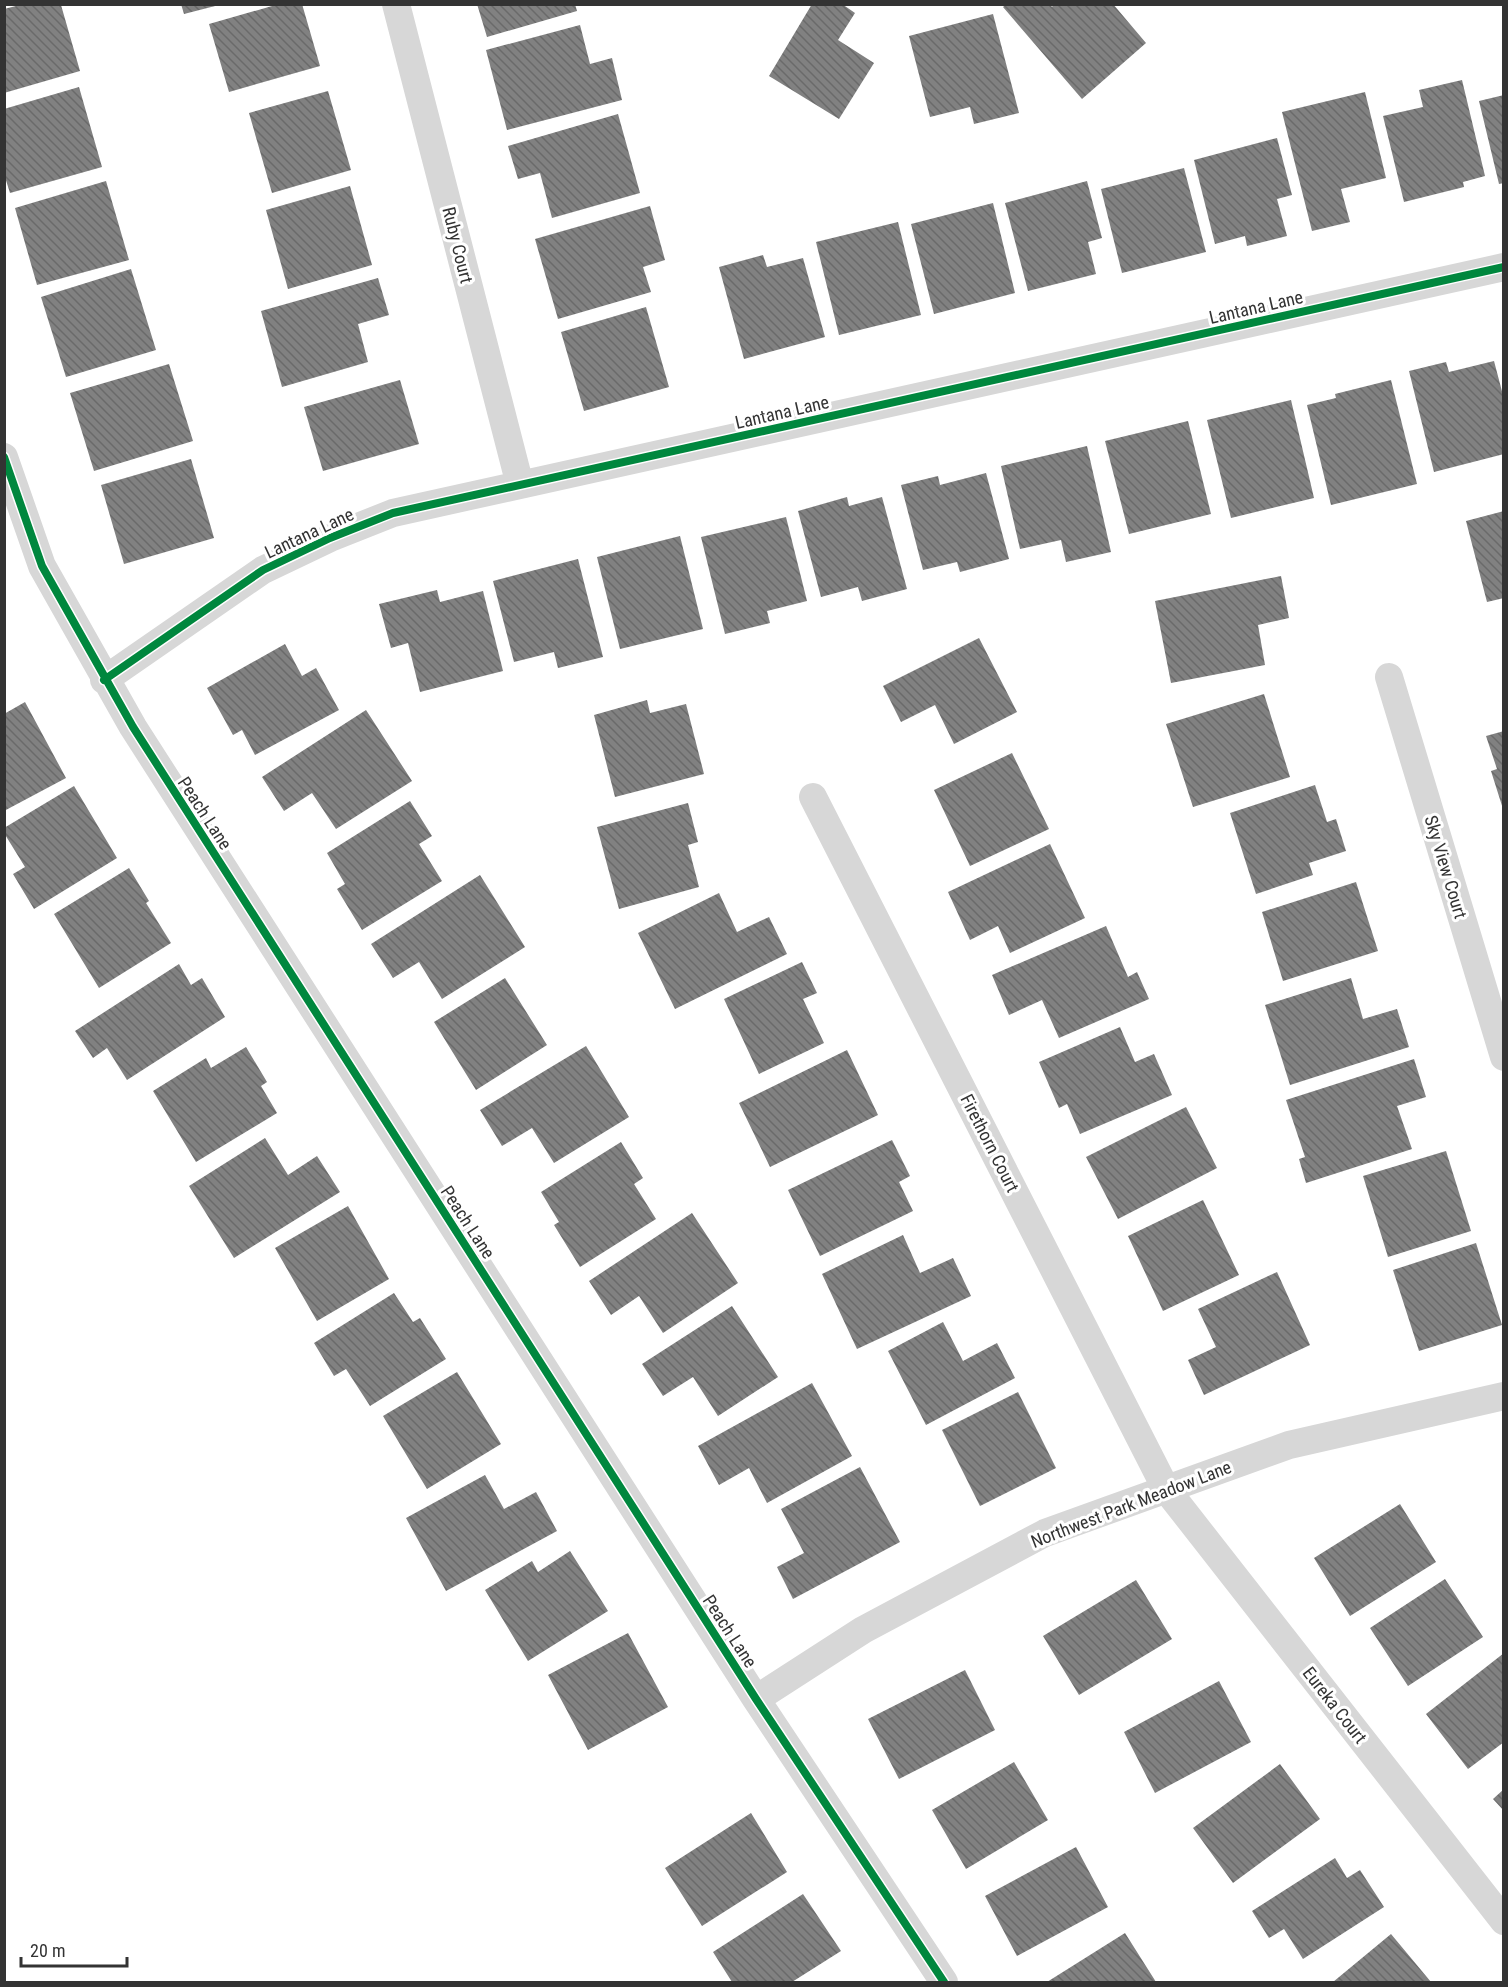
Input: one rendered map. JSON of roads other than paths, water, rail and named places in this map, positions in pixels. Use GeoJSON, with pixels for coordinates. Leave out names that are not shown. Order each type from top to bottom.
{"type":"FeatureCollection","features":[{"type":"Feature","properties":{"kind":"street","name":"Ruby Court"},"geometry":{"type":"LineString","coordinates":[[396,4],[520,485]]}},
{"type":"Feature","properties":{"kind":"street","name":"Lantana Lane"},"geometry":{"type":"LineString","coordinates":[[104,680],[263,570],[330,537],[393,513],[1503,267]]}},
{"type":"Feature","properties":{"kind":"street","name":"Peach Lane"},"geometry":{"type":"LineString","coordinates":[[4,457],[42,566],[104,680],[152,758],[756,1699],[944,1983]]}},
{"type":"Feature","properties":{"kind":"street","name":"Sky View Court"},"geometry":{"type":"LineString","coordinates":[[1389,677],[1503,1057]]}},
{"type":"Feature","properties":{"kind":"street","name":"Firethorn Court"},"geometry":{"type":"LineString","coordinates":[[813,797],[1166,1489]]}},
{"type":"Feature","properties":{"kind":"street","name":"Northwest Park Meadow Lane"},"geometry":{"type":"LineString","coordinates":[[756,1699],[863,1630],[1045,1533],[1289,1444],[1503,1396]]}},
{"type":"Feature","properties":{"kind":"street","name":"Eureka Court"},"geometry":{"type":"LineString","coordinates":[[1166,1489],[1503,1921]]}}]}
